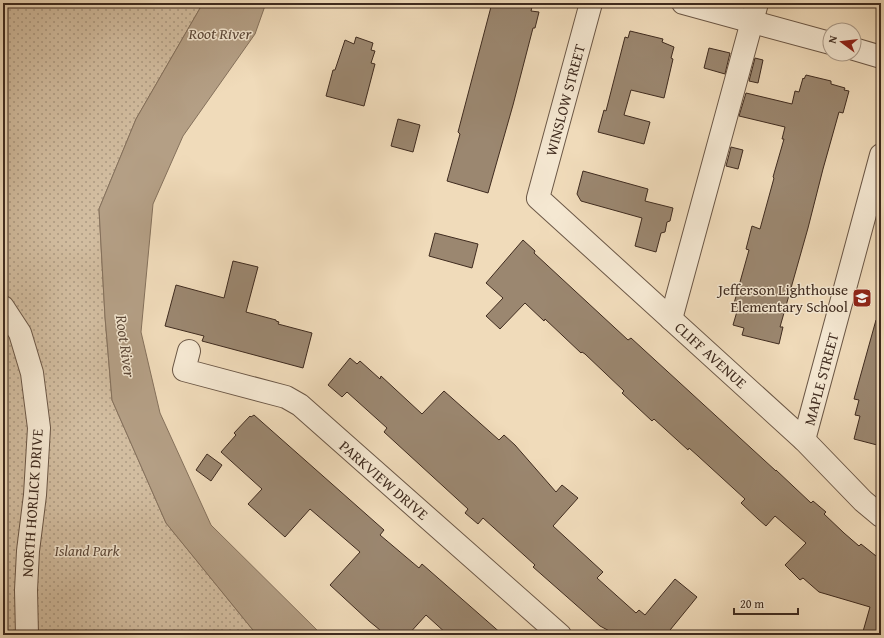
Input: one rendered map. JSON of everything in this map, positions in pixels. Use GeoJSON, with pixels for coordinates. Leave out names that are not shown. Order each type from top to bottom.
{"type":"FeatureCollection","features":[{"type":"Feature","properties":{"kind":"street","name":"WINSLOW STREET"},"geometry":{"type":"LineString","coordinates":[[538,198],[591,3]]}},
{"type":"Feature","properties":{"kind":"street"},"geometry":{"type":"LineString","coordinates":[[683,3],[754,12],[822,40]]}},
{"type":"Feature","properties":{"kind":"street"},"geometry":{"type":"LineString","coordinates":[[672,319],[754,12]]}},
{"type":"Feature","properties":{"kind":"street"},"geometry":{"type":"LineString","coordinates":[[862,51],[881,57]]}},
{"type":"Feature","properties":{"kind":"street","name":"MAPLE STREET"},"geometry":{"type":"LineString","coordinates":[[804,440],[881,155]]}},
{"type":"Feature","properties":{"kind":"street","name":"CLIFF AVENUE"},"geometry":{"type":"LineString","coordinates":[[538,198],[804,440],[863,501],[881,516]]}},
{"type":"Feature","properties":{"kind":"street","name":"NORTH HORLICK DRIVE"},"geometry":{"type":"LineString","coordinates":[[3,307],[20,333],[24,346],[32,373],[39,428],[35,495],[28,551],[26,590],[27,635]]}},
{"type":"Feature","properties":{"kind":"street","name":"PARKVIEW DRIVE"},"geometry":{"type":"LineString","coordinates":[[187,360],[286,397],[300,405],[560,635]]}},
{"type":"Feature","properties":{"kind":"green space","name":"Island Park"},"geometry":{"type":"Polygon","coordinates":[[[3,3],[203,3],[136,119],[99,209],[105,317],[112,400],[166,523],[257,635],[3,635],[3,3]]]}},
{"type":"Feature","properties":{"kind":"water","name":"Root River"},"geometry":{"type":"Polygon","coordinates":[[[203,3],[266,3],[255,34],[183,136],[153,204],[141,332],[160,413],[211,525],[322,635],[257,635],[166,523],[112,400],[105,317],[99,209],[136,119],[203,3]]]}},
{"type":"Feature","properties":{"kind":"building"},"geometry":{"type":"Polygon","coordinates":[[[492,3],[527,3],[526,6],[532,7],[531,11],[539,12],[535,28],[533,28],[488,193],[447,181],[460,134],[458,132],[492,3]]]}},
{"type":"Feature","properties":{"kind":"building"},"geometry":{"type":"Polygon","coordinates":[[[630,31],[663,39],[662,42],[674,47],[671,58],[673,59],[664,98],[631,90],[624,115],[650,122],[644,144],[598,132],[604,110],[606,111],[625,37],[628,38],[630,31]]]}},
{"type":"Feature","properties":{"kind":"building"},"geometry":{"type":"Polygon","coordinates":[[[356,37],[373,43],[371,50],[375,51],[371,63],[375,64],[364,106],[326,96],[333,70],[335,70],[345,40],[354,44],[356,37]]]}},
{"type":"Feature","properties":{"kind":"building"},"geometry":{"type":"Polygon","coordinates":[[[709,48],[730,53],[725,74],[704,68],[709,48]]]}},
{"type":"Feature","properties":{"kind":"building"},"geometry":{"type":"Polygon","coordinates":[[[755,58],[763,60],[758,83],[749,81],[755,58]]]}},
{"type":"Feature","properties":{"kind":"building"},"geometry":{"type":"Polygon","coordinates":[[[806,75],[831,81],[831,84],[845,88],[844,90],[849,91],[843,113],[839,112],[823,169],[780,327],[783,327],[779,344],[742,335],[744,328],[733,325],[738,308],[733,307],[749,250],[746,249],[752,226],[760,229],[784,139],[782,139],[785,127],[739,116],[746,93],[792,104],[795,91],[799,92],[803,78],[804,79],[806,75]]]}},
{"type":"Feature","properties":{"kind":"building"},"geometry":{"type":"Polygon","coordinates":[[[398,119],[420,125],[413,152],[391,146],[398,119]]]}},
{"type":"Feature","properties":{"kind":"building"},"geometry":{"type":"Polygon","coordinates":[[[731,147],[743,150],[738,169],[726,166],[731,147]]]}},
{"type":"Feature","properties":{"kind":"building"},"geometry":{"type":"Polygon","coordinates":[[[583,171],[648,189],[645,201],[673,208],[670,221],[667,222],[665,232],[661,233],[656,252],[635,246],[642,218],[581,201],[577,194],[583,171]]]}},
{"type":"Feature","properties":{"kind":"building"},"geometry":{"type":"Polygon","coordinates":[[[435,233],[478,244],[472,268],[429,256],[435,233]]]}},
{"type":"Feature","properties":{"kind":"building"},"geometry":{"type":"Polygon","coordinates":[[[523,240],[535,251],[534,253],[628,340],[631,338],[811,503],[813,501],[826,512],[824,514],[844,533],[859,546],[861,544],[881,560],[881,635],[862,635],[870,607],[819,592],[803,578],[800,580],[785,565],[806,543],[775,516],[766,526],[741,503],[745,499],[689,448],[688,450],[654,419],[652,421],[622,393],[624,391],[545,319],[544,321],[525,303],[500,329],[486,316],[503,298],[486,283],[523,240]]]}},
{"type":"Feature","properties":{"kind":"building"},"geometry":{"type":"Polygon","coordinates":[[[233,261],[258,267],[246,312],[276,320],[279,322],[278,324],[312,333],[303,368],[202,341],[204,336],[165,326],[176,285],[224,298],[233,261]]]}},
{"type":"Feature","properties":{"kind":"building"},"geometry":{"type":"Polygon","coordinates":[[[876,320],[881,320],[881,446],[854,439],[860,416],[855,415],[859,400],[854,399],[876,320]]]}},
{"type":"Feature","properties":{"kind":"building"},"geometry":{"type":"Polygon","coordinates":[[[350,358],[357,364],[360,361],[380,379],[381,376],[422,414],[444,391],[499,440],[504,435],[515,445],[556,492],[562,485],[578,498],[553,526],[603,572],[597,578],[636,613],[639,610],[645,615],[675,579],[697,597],[666,635],[617,635],[600,626],[533,567],[535,565],[483,518],[478,524],[465,513],[468,509],[384,432],[387,428],[347,392],[342,397],[328,385],[350,358]]]}},
{"type":"Feature","properties":{"kind":"building"},"geometry":{"type":"Polygon","coordinates":[[[254,415],[384,530],[380,535],[419,568],[422,564],[503,635],[448,635],[426,615],[408,635],[386,635],[369,621],[330,585],[360,552],[310,509],[285,537],[248,504],[262,489],[221,452],[236,435],[234,433],[250,416],[251,417],[254,415]]]}},
{"type":"Feature","properties":{"kind":"building"},"geometry":{"type":"Polygon","coordinates":[[[207,454],[222,465],[211,481],[196,470],[207,454]]]}},
{"type":"Feature","properties":{"kind":"place","name":"Jefferson Lighthouse Elementary School"},"geometry":{"type":"Point","coordinates":[862,298]}}]}
